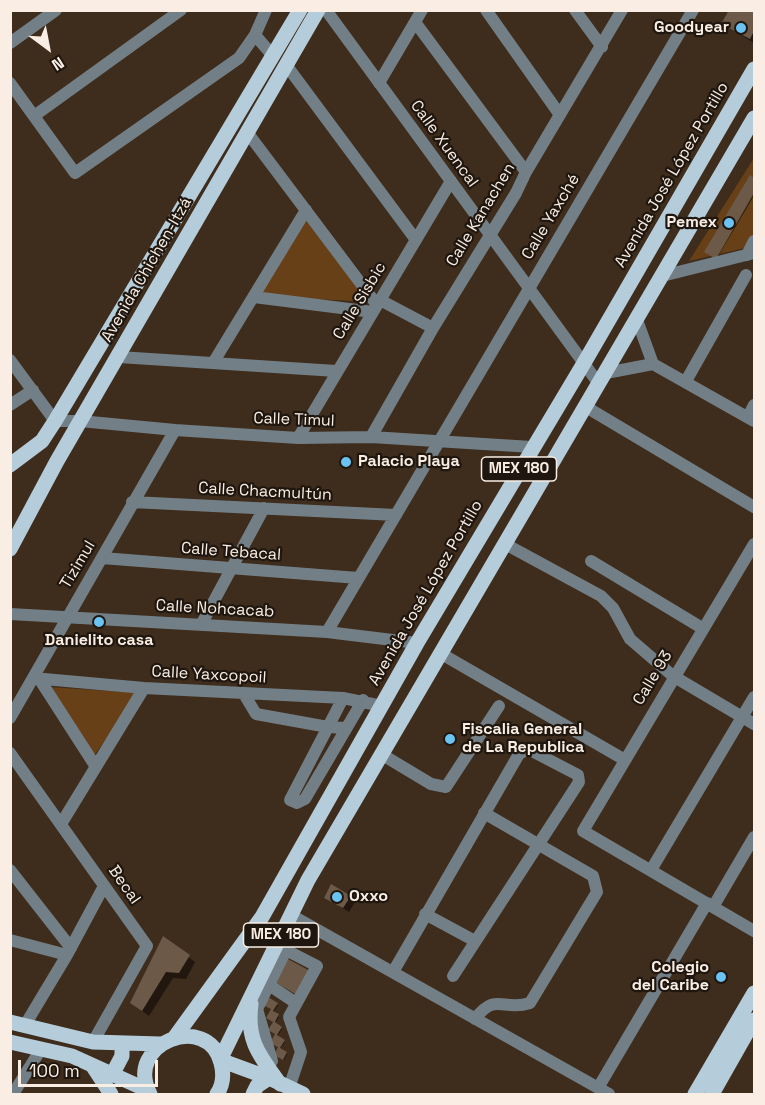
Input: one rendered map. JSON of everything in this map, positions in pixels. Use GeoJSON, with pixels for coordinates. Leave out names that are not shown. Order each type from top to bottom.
{"type":"FeatureCollection","features":[{"type":"Feature","properties":{"kind":"main road","name":"Avenida Chichen-Itzá"},"geometry":{"type":"LineString","coordinates":[[10,465],[28,455],[44,439],[300,10]]}},
{"type":"Feature","properties":{"kind":"main road","name":"Avenida Chichen-Itzá"},"geometry":{"type":"LineString","coordinates":[[10,549],[80,421],[318,10]]}},
{"type":"Feature","properties":{"kind":"main road","name":"Avenida José López Portillo"},"geometry":{"type":"LineString","coordinates":[[175,1037],[262,917],[417,643],[584,363],[754,69]]}},
{"type":"Feature","properties":{"kind":"main road","name":"MEX 180"},"geometry":{"type":"LineString","coordinates":[[220,1060],[281,947],[291,915],[381,754],[507,545],[754,118]]}},
{"type":"Feature","properties":{"kind":"main road"},"geometry":{"type":"LineString","coordinates":[[44,439],[53,438],[67,444]]}},
{"type":"Feature","properties":{"kind":"main road"},"geometry":{"type":"LineString","coordinates":[[260,984],[250,1034],[285,1086]]}},
{"type":"Feature","properties":{"kind":"main road"},"geometry":{"type":"LineString","coordinates":[[695,1095],[754,993]]}},
{"type":"Feature","properties":{"kind":"main road"},"geometry":{"type":"LineString","coordinates":[[712,1095],[754,1020]]}},
{"type":"Feature","properties":{"kind":"main road"},"geometry":{"type":"LineString","coordinates":[[18,1024],[93,1042],[160,1044]]}},
{"type":"Feature","properties":{"kind":"main road"},"geometry":{"type":"LineString","coordinates":[[149,1092],[144,1074],[149,1057],[160,1044],[175,1037],[198,1038],[215,1051],[220,1060],[223,1074],[217,1095]]}},
{"type":"Feature","properties":{"kind":"main road"},"geometry":{"type":"LineString","coordinates":[[10,1042],[90,1062],[149,1092]]}},
{"type":"Feature","properties":{"kind":"main road"},"geometry":{"type":"LineString","coordinates":[[112,1075],[122,1056],[122,1044]]}},
{"type":"Feature","properties":{"kind":"main road"},"geometry":{"type":"LineString","coordinates":[[220,1060],[285,1086]]}},
{"type":"Feature","properties":{"kind":"main road"},"geometry":{"type":"LineString","coordinates":[[90,1062],[111,1095]]}},
{"type":"Feature","properties":{"kind":"main road"},"geometry":{"type":"LineString","coordinates":[[253,1095],[257,1086],[285,1086]]}},
{"type":"Feature","properties":{"kind":"street"},"geometry":{"type":"LineString","coordinates":[[10,43],[56,10]]}},
{"type":"Feature","properties":{"kind":"street"},"geometry":{"type":"LineString","coordinates":[[34,116],[181,10]]}},
{"type":"Feature","properties":{"kind":"street"},"geometry":{"type":"LineString","coordinates":[[10,84],[75,173],[239,58],[255,35],[266,10]]}},
{"type":"Feature","properties":{"kind":"street","name":"Calle Xuencal"},"geometry":{"type":"LineString","coordinates":[[326,10],[584,363],[602,378]]}},
{"type":"Feature","properties":{"kind":"street"},"geometry":{"type":"LineString","coordinates":[[379,83],[422,10]]}},
{"type":"Feature","properties":{"kind":"street"},"geometry":{"type":"LineString","coordinates":[[486,10],[560,115]]}},
{"type":"Feature","properties":{"kind":"street"},"geometry":{"type":"LineString","coordinates":[[575,10],[602,47]]}},
{"type":"Feature","properties":{"kind":"street","name":"Calle Kanachen"},"geometry":{"type":"LineString","coordinates":[[371,437],[622,10]]}},
{"type":"Feature","properties":{"kind":"street","name":"Calle Yaxché"},"geometry":{"type":"LineString","coordinates":[[327,632],[693,10]]}},
{"type":"Feature","properties":{"kind":"street"},"geometry":{"type":"LineString","coordinates":[[415,22],[526,172]]}},
{"type":"Feature","properties":{"kind":"street"},"geometry":{"type":"LineString","coordinates":[[255,35],[273,56]]}},
{"type":"Feature","properties":{"kind":"street"},"geometry":{"type":"LineString","coordinates":[[287,66],[416,240]]}},
{"type":"Feature","properties":{"kind":"street"},"geometry":{"type":"LineString","coordinates":[[247,132],[377,306]]}},
{"type":"Feature","properties":{"kind":"street","name":"Calle Sisbic"},"geometry":{"type":"LineString","coordinates":[[298,438],[451,181]]}},
{"type":"Feature","properties":{"kind":"street"},"geometry":{"type":"LineString","coordinates":[[213,363],[306,210]]}},
{"type":"Feature","properties":{"kind":"street"},"geometry":{"type":"LineString","coordinates":[[662,276],[751,254],[754,241]]}},
{"type":"Feature","properties":{"kind":"street"},"geometry":{"type":"LineString","coordinates":[[686,381],[746,275]]}},
{"type":"Feature","properties":{"kind":"street"},"geometry":{"type":"LineString","coordinates":[[254,297],[377,306],[433,328]]}},
{"type":"Feature","properties":{"kind":"street"},"geometry":{"type":"LineString","coordinates":[[637,320],[653,364]]}},
{"type":"Feature","properties":{"kind":"street"},"geometry":{"type":"LineString","coordinates":[[118,357],[336,371]]}},
{"type":"Feature","properties":{"kind":"street"},"geometry":{"type":"LineString","coordinates":[[10,360],[55,421]]}},
{"type":"Feature","properties":{"kind":"street"},"geometry":{"type":"LineString","coordinates":[[602,378],[653,364],[751,419],[754,405]]}},
{"type":"Feature","properties":{"kind":"street"},"geometry":{"type":"LineString","coordinates":[[10,405],[33,390]]}},
{"type":"Feature","properties":{"kind":"street"},"geometry":{"type":"LineString","coordinates":[[586,407],[754,507]]}},
{"type":"Feature","properties":{"kind":"street","name":"Calle Timul"},"geometry":{"type":"LineString","coordinates":[[55,421],[298,438],[371,437],[532,447]]}},
{"type":"Feature","properties":{"kind":"street","name":"Tizimul"},"geometry":{"type":"LineString","coordinates":[[10,718],[37,679],[66,617],[175,430]]}},
{"type":"Feature","properties":{"kind":"street","name":"Calle Chacmultún"},"geometry":{"type":"LineString","coordinates":[[132,502],[396,515]]}},
{"type":"Feature","properties":{"kind":"street"},"geometry":{"type":"LineString","coordinates":[[201,625],[264,508]]}},
{"type":"Feature","properties":{"kind":"street","name":"Calle 93"},"geometry":{"type":"LineString","coordinates":[[651,870],[583,831],[754,544]]}},
{"type":"Feature","properties":{"kind":"street"},"geometry":{"type":"LineString","coordinates":[[507,545],[602,596],[613,608],[630,639],[674,676],[749,720]]}},
{"type":"Feature","properties":{"kind":"street","name":"Calle Tebacal"},"geometry":{"type":"LineString","coordinates":[[102,558],[357,578]]}},
{"type":"Feature","properties":{"kind":"street"},"geometry":{"type":"LineString","coordinates":[[591,561],[702,628]]}},
{"type":"Feature","properties":{"kind":"street","name":"Calle Nohcacab"},"geometry":{"type":"LineString","coordinates":[[10,614],[327,632],[417,643]]}},
{"type":"Feature","properties":{"kind":"street"},"geometry":{"type":"LineString","coordinates":[[440,653],[625,760]]}},
{"type":"Feature","properties":{"kind":"street"},"geometry":{"type":"LineString","coordinates":[[37,679],[96,766]]}},
{"type":"Feature","properties":{"kind":"street","name":"Calle Yaxcopoil"},"geometry":{"type":"LineString","coordinates":[[37,679],[144,688],[343,698],[363,700],[382,706]]}},
{"type":"Feature","properties":{"kind":"street"},"geometry":{"type":"LineString","coordinates":[[61,824],[144,688]]}},
{"type":"Feature","properties":{"kind":"street"},"geometry":{"type":"LineString","coordinates":[[244,694],[256,714],[346,728]]}},
{"type":"Feature","properties":{"kind":"street"},"geometry":{"type":"LineString","coordinates":[[754,697],[749,720],[651,870],[754,931]]}},
{"type":"Feature","properties":{"kind":"street"},"geometry":{"type":"LineString","coordinates":[[343,698],[290,800],[297,803],[306,799],[363,700]]}},
{"type":"Feature","properties":{"kind":"street"},"geometry":{"type":"LineString","coordinates":[[381,754],[431,784],[446,787],[499,706]]}},
{"type":"Feature","properties":{"kind":"street"},"geometry":{"type":"LineString","coordinates":[[393,972],[519,753],[528,749],[578,775],[579,782],[453,976]]}},
{"type":"Feature","properties":{"kind":"street","name":"Becal"},"geometry":{"type":"LineString","coordinates":[[10,753],[147,946],[93,1042]]}},
{"type":"Feature","properties":{"kind":"street"},"geometry":{"type":"LineString","coordinates":[[475,1019],[484,1006],[490,1003],[520,1006],[530,1003],[597,892],[593,876],[484,813]]}},
{"type":"Feature","properties":{"kind":"street"},"geometry":{"type":"LineString","coordinates":[[291,915],[603,1091],[710,905],[754,837]]}},
{"type":"Feature","properties":{"kind":"street"},"geometry":{"type":"LineString","coordinates":[[10,870],[69,952]]}},
{"type":"Feature","properties":{"kind":"street"},"geometry":{"type":"LineString","coordinates":[[18,1024],[69,952],[104,886]]}},
{"type":"Feature","properties":{"kind":"street"},"geometry":{"type":"LineString","coordinates":[[425,914],[475,941]]}},
{"type":"Feature","properties":{"kind":"street"},"geometry":{"type":"LineString","coordinates":[[10,940],[69,952]]}},
{"type":"Feature","properties":{"kind":"street"},"geometry":{"type":"LineString","coordinates":[[281,947],[316,966],[289,1017],[301,1052],[285,1086]]}},
{"type":"Feature","properties":{"kind":"street"},"geometry":{"type":"LineString","coordinates":[[260,984],[296,1003]]}},
{"type":"Feature","properties":{"kind":"street"},"geometry":{"type":"LineString","coordinates":[[13,1095],[40,1049]]}},
{"type":"Feature","properties":{"kind":"street"},"geometry":{"type":"LineString","coordinates":[[266,1058],[293,1070]]}},
{"type":"Feature","properties":{"kind":"shaded area"},"geometry":{"type":"Polygon","coordinates":[[[754,158],[754,246],[689,261],[754,158]]]}},
{"type":"Feature","properties":{"kind":"shaded area"},"geometry":{"type":"Polygon","coordinates":[[[306,218],[372,302],[258,296],[306,218]]]}},
{"type":"Feature","properties":{"kind":"shaded area"},"geometry":{"type":"Polygon","coordinates":[[[48,687],[140,693],[93,757],[48,687]]]}},
{"type":"Feature","properties":{"kind":"building","name":"Goodyear"},"geometry":{"type":"Polygon","coordinates":[[[729,10],[754,10],[754,31],[750,39],[721,24],[729,10]]]}},
{"type":"Feature","properties":{"kind":"building","name":"Pemex"},"geometry":{"type":"Polygon","coordinates":[[[750,175],[754,178],[754,193],[716,259],[704,252],[750,175]]]}},
{"type":"Feature","properties":{"kind":"building","name":"Oxxo"},"geometry":{"type":"Polygon","coordinates":[[[331,884],[351,896],[343,908],[324,898],[331,884]]]}},
{"type":"Feature","properties":{"kind":"building"},"geometry":{"type":"Polygon","coordinates":[[[163,936],[190,955],[179,973],[166,972],[142,1011],[130,1003],[163,936]]]}},
{"type":"Feature","properties":{"kind":"building"},"geometry":{"type":"Polygon","coordinates":[[[288,959],[310,971],[297,995],[275,982],[288,959]]]}},
{"type":"Feature","properties":{"kind":"building"},"geometry":{"type":"Polygon","coordinates":[[[268,997],[278,1003],[273,1011],[279,1014],[275,1022],[282,1027],[277,1035],[285,1040],[280,1048],[287,1052],[283,1060],[274,1055],[278,1047],[270,1043],[275,1034],[268,1030],[273,1022],[266,1018],[271,1009],[263,1005],[268,997]]]}},
{"type":"Feature","properties":{"kind":"place","name":"Goodyear"},"geometry":{"type":"Point","coordinates":[741,28]}},
{"type":"Feature","properties":{"kind":"place","name":"Pemex"},"geometry":{"type":"Point","coordinates":[729,223]}},
{"type":"Feature","properties":{"kind":"place","name":"Palacio Playa"},"geometry":{"type":"Point","coordinates":[346,462]}},
{"type":"Feature","properties":{"kind":"place","name":"Danielito casa"},"geometry":{"type":"Point","coordinates":[99,622]}},
{"type":"Feature","properties":{"kind":"place","name":"Fiscalia General de La Republica"},"geometry":{"type":"Point","coordinates":[450,739]}},
{"type":"Feature","properties":{"kind":"place","name":"Oxxo"},"geometry":{"type":"Point","coordinates":[337,897]}},
{"type":"Feature","properties":{"kind":"place","name":"Colegio del Caribe"},"geometry":{"type":"Point","coordinates":[721,977]}}]}
